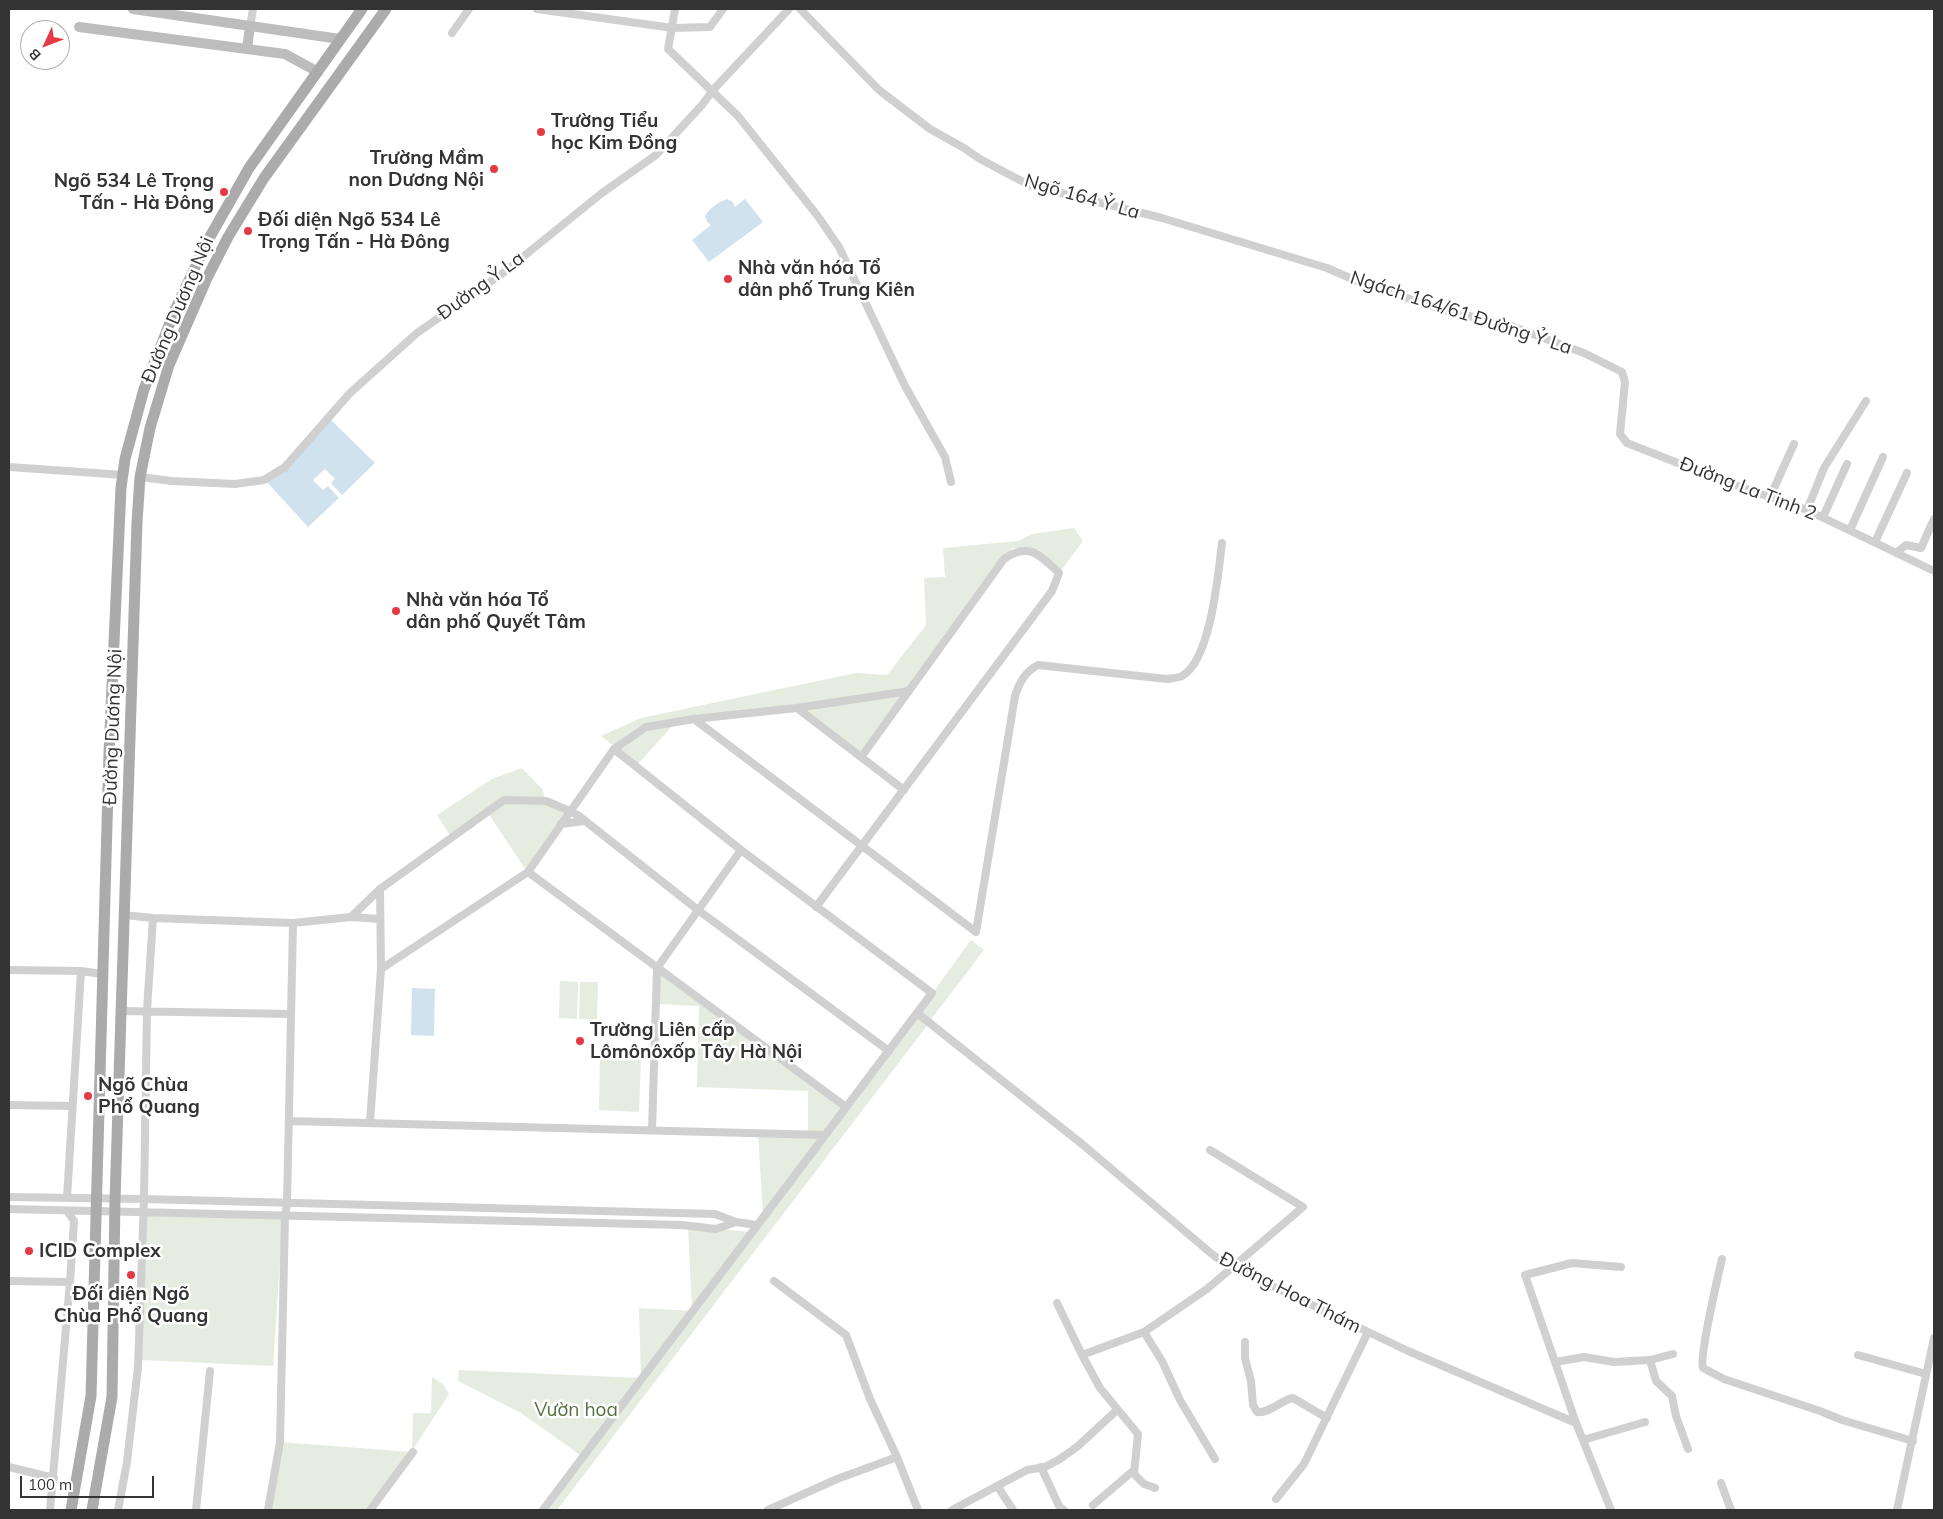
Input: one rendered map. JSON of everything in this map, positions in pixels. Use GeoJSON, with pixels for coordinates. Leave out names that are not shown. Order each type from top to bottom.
{"type":"FeatureCollection","features":[{"type":"Feature","properties":{"kind":"main road"},"geometry":{"type":"LineString","coordinates":[[133,9],[340,39]]}},
{"type":"Feature","properties":{"kind":"main road","name":"Đường Dương Nội"},"geometry":{"type":"LineString","coordinates":[[71,1510],[91,1396],[102,974],[121,488],[133,425],[144,389],[175,310],[207,242],[249,168],[362,9]]}},
{"type":"Feature","properties":{"kind":"main road","name":"Đường Dương Nội"},"geometry":{"type":"LineString","coordinates":[[92,1510],[112,1397],[114,1212],[140,477],[150,428],[169,365],[207,278],[228,237],[264,178],[386,9]]}},
{"type":"Feature","properties":{"kind":"main road"},"geometry":{"type":"LineString","coordinates":[[79,27],[285,54],[318,72]]}},
{"type":"Feature","properties":{"kind":"main road"},"geometry":{"type":"LineString","coordinates":[[247,48],[250,27]]}},
{"type":"Feature","properties":{"kind":"main road"},"geometry":{"type":"LineString","coordinates":[[124,475],[140,477]]}},
{"type":"Feature","properties":{"kind":"street"},"geometry":{"type":"LineString","coordinates":[[250,27],[253,9]]}},
{"type":"Feature","properties":{"kind":"street"},"geometry":{"type":"LineString","coordinates":[[452,32],[469,9]]}},
{"type":"Feature","properties":{"kind":"street"},"geometry":{"type":"LineString","coordinates":[[537,9],[673,28],[710,27],[723,9]]}},
{"type":"Feature","properties":{"kind":"street"},"geometry":{"type":"LineString","coordinates":[[675,9],[668,49],[713,90],[744,124],[817,215],[839,247],[905,386],[945,457],[951,482]]}},
{"type":"Feature","properties":{"kind":"street","name":"Đường Ỷ La"},"geometry":{"type":"LineString","coordinates":[[140,477],[172,482],[236,484],[264,480],[285,467],[350,393],[417,333],[503,273],[602,193],[656,156],[713,90],[789,9]]}},
{"type":"Feature","properties":{"kind":"street","name":"Ngõ 164 Ỷ La"},"geometry":{"type":"LineString","coordinates":[[800,9],[879,90],[930,129],[1029,186],[1162,218],[1328,268]]}},
{"type":"Feature","properties":{"kind":"street","name":"Ngách 164/61 Đường Ỷ La"},"geometry":{"type":"LineString","coordinates":[[1328,268],[1366,285],[1448,311],[1511,326],[1584,353],[1622,372]]}},
{"type":"Feature","properties":{"kind":"street","name":"Đường La Tinh 2"},"geometry":{"type":"LineString","coordinates":[[1622,372],[1625,382],[1620,434],[1628,443],[1721,480],[1807,510],[1934,571]]}},
{"type":"Feature","properties":{"kind":"street"},"geometry":{"type":"LineString","coordinates":[[1807,510],[1824,468],[1866,401]]}},
{"type":"Feature","properties":{"kind":"street"},"geometry":{"type":"LineString","coordinates":[[1770,497],[1794,444]]}},
{"type":"Feature","properties":{"kind":"street"},"geometry":{"type":"LineString","coordinates":[[1850,530],[1883,457]]}},
{"type":"Feature","properties":{"kind":"street"},"geometry":{"type":"LineString","coordinates":[[1823,517],[1848,464]]}},
{"type":"Feature","properties":{"kind":"street"},"geometry":{"type":"LineString","coordinates":[[9,467],[124,475]]}},
{"type":"Feature","properties":{"kind":"street"},"geometry":{"type":"LineString","coordinates":[[1875,542],[1907,473]]}},
{"type":"Feature","properties":{"kind":"street"},"geometry":{"type":"LineString","coordinates":[[1896,552],[1906,544],[1921,548],[1934,519]]}},
{"type":"Feature","properties":{"kind":"street"},"geometry":{"type":"LineString","coordinates":[[694,719],[976,932],[1015,696],[1020,680],[1028,670],[1038,665],[1167,679],[1181,676],[1191,669],[1201,651],[1210,623],[1222,543]]}},
{"type":"Feature","properties":{"kind":"street"},"geometry":{"type":"LineString","coordinates":[[816,907],[1052,591],[1059,573],[1037,552],[1015,551],[1004,559],[862,756]]}},
{"type":"Feature","properties":{"kind":"street"},"geometry":{"type":"LineString","coordinates":[[381,969],[528,872],[614,749],[646,726],[797,708],[909,691]]}},
{"type":"Feature","properties":{"kind":"street"},"geometry":{"type":"LineString","coordinates":[[797,708],[904,790]]}},
{"type":"Feature","properties":{"kind":"street"},"geometry":{"type":"LineString","coordinates":[[543,1510],[932,994],[740,850],[614,749]]}},
{"type":"Feature","properties":{"kind":"street"},"geometry":{"type":"LineString","coordinates":[[351,917],[380,889],[504,800],[546,801],[570,811],[584,820],[698,910],[889,1051]]}},
{"type":"Feature","properties":{"kind":"street"},"geometry":{"type":"LineString","coordinates":[[561,824],[584,820]]}},
{"type":"Feature","properties":{"kind":"street"},"geometry":{"type":"LineString","coordinates":[[652,1130],[657,968],[740,850]]}},
{"type":"Feature","properties":{"kind":"street"},"geometry":{"type":"LineString","coordinates":[[528,872],[846,1107]]}},
{"type":"Feature","properties":{"kind":"street"},"geometry":{"type":"LineString","coordinates":[[370,1122],[381,969],[380,889]]}},
{"type":"Feature","properties":{"kind":"street"},"geometry":{"type":"LineString","coordinates":[[124,915],[293,924],[351,917],[380,919]]}},
{"type":"Feature","properties":{"kind":"street"},"geometry":{"type":"LineString","coordinates":[[118,1510],[128,1462],[138,1366],[144,1213],[147,1010],[153,918]]}},
{"type":"Feature","properties":{"kind":"street"},"geometry":{"type":"LineString","coordinates":[[268,1510],[280,1442],[293,924]]}},
{"type":"Feature","properties":{"kind":"street"},"geometry":{"type":"LineString","coordinates":[[9,970],[102,974]]}},
{"type":"Feature","properties":{"kind":"street"},"geometry":{"type":"LineString","coordinates":[[67,1198],[81,972]]}},
{"type":"Feature","properties":{"kind":"street"},"geometry":{"type":"LineString","coordinates":[[121,1011],[290,1014]]}},
{"type":"Feature","properties":{"kind":"street","name":"Đường Hoa Thám"},"geometry":{"type":"LineString","coordinates":[[917,1013],[1082,1144],[1213,1255],[1231,1268],[1241,1271],[1408,1351],[1576,1423]]}},
{"type":"Feature","properties":{"kind":"street"},"geometry":{"type":"LineString","coordinates":[[9,1105],[72,1106]]}},
{"type":"Feature","properties":{"kind":"street"},"geometry":{"type":"LineString","coordinates":[[289,1121],[825,1135]]}},
{"type":"Feature","properties":{"kind":"street"},"geometry":{"type":"LineString","coordinates":[[1082,1355],[1144,1332],[1207,1289],[1303,1207],[1210,1150]]}},
{"type":"Feature","properties":{"kind":"street"},"geometry":{"type":"LineString","coordinates":[[9,1197],[715,1214],[736,1222],[757,1225]]}},
{"type":"Feature","properties":{"kind":"street"},"geometry":{"type":"LineString","coordinates":[[9,1209],[682,1225],[716,1228],[736,1222]]}},
{"type":"Feature","properties":{"kind":"street"},"geometry":{"type":"LineString","coordinates":[[50,1510],[74,1221],[67,1211]]}},
{"type":"Feature","properties":{"kind":"street"},"geometry":{"type":"LineString","coordinates":[[1722,1259],[1701,1363],[1703,1368],[1724,1379],[1842,1420],[1913,1441]]}},
{"type":"Feature","properties":{"kind":"street"},"geometry":{"type":"LineString","coordinates":[[1611,1510],[1576,1423],[1525,1274],[1572,1263],[1621,1267]]}},
{"type":"Feature","properties":{"kind":"street"},"geometry":{"type":"LineString","coordinates":[[9,1281],[70,1282]]}},
{"type":"Feature","properties":{"kind":"street"},"geometry":{"type":"LineString","coordinates":[[774,1282],[846,1335],[870,1400],[897,1457],[918,1510]]}},
{"type":"Feature","properties":{"kind":"street"},"geometry":{"type":"LineString","coordinates":[[1057,1303],[1100,1388],[1138,1436],[1134,1471],[1093,1505]]}},
{"type":"Feature","properties":{"kind":"street"},"geometry":{"type":"LineString","coordinates":[[1144,1332],[1164,1365],[1180,1400],[1215,1459]]}},
{"type":"Feature","properties":{"kind":"street"},"geometry":{"type":"LineString","coordinates":[[1276,1499],[1304,1464],[1368,1332]]}},
{"type":"Feature","properties":{"kind":"street"},"geometry":{"type":"LineString","coordinates":[[1897,1510],[1934,1338]]}},
{"type":"Feature","properties":{"kind":"street"},"geometry":{"type":"LineString","coordinates":[[1245,1342],[1245,1358],[1253,1405],[1257,1412],[1262,1413],[1286,1399],[1293,1398],[1327,1418]]}},
{"type":"Feature","properties":{"kind":"street"},"geometry":{"type":"LineString","coordinates":[[1555,1362],[1584,1357],[1614,1362],[1650,1360],[1672,1354]]}},
{"type":"Feature","properties":{"kind":"street"},"geometry":{"type":"LineString","coordinates":[[1858,1355],[1926,1374]]}},
{"type":"Feature","properties":{"kind":"street"},"geometry":{"type":"LineString","coordinates":[[1650,1360],[1656,1381],[1672,1396],[1676,1416],[1688,1449]]}},
{"type":"Feature","properties":{"kind":"street"},"geometry":{"type":"LineString","coordinates":[[196,1510],[210,1371]]}},
{"type":"Feature","properties":{"kind":"street"},"geometry":{"type":"LineString","coordinates":[[952,1510],[1027,1470],[1048,1466],[1071,1452],[1117,1410]]}},
{"type":"Feature","properties":{"kind":"street"},"geometry":{"type":"LineString","coordinates":[[1583,1440],[1645,1422]]}},
{"type":"Feature","properties":{"kind":"street"},"geometry":{"type":"LineString","coordinates":[[370,1510],[413,1452]]}},
{"type":"Feature","properties":{"kind":"street"},"geometry":{"type":"LineString","coordinates":[[768,1510],[837,1479],[897,1457]]}},
{"type":"Feature","properties":{"kind":"street"},"geometry":{"type":"LineString","coordinates":[[9,1467],[54,1478]]}},
{"type":"Feature","properties":{"kind":"street"},"geometry":{"type":"LineString","coordinates":[[1041,1467],[1059,1506],[1064,1510]]}},
{"type":"Feature","properties":{"kind":"street"},"geometry":{"type":"LineString","coordinates":[[1134,1471],[1144,1484],[1155,1488]]}},
{"type":"Feature","properties":{"kind":"street"},"geometry":{"type":"LineString","coordinates":[[1721,1483],[1731,1510]]}},
{"type":"Feature","properties":{"kind":"street"},"geometry":{"type":"LineString","coordinates":[[998,1487],[1012,1510]]}},
{"type":"Feature","properties":{"kind":"green space"},"geometry":{"type":"Polygon","coordinates":[[[1074,528],[1083,541],[1059,573],[1039,550],[1013,548],[1001,558],[908,688],[646,727],[614,746],[601,736],[641,718],[856,673],[887,675],[926,625],[924,578],[945,577],[943,548],[1018,541],[1032,534],[1074,528]]]}},
{"type":"Feature","properties":{"kind":"green space"},"geometry":{"type":"Polygon","coordinates":[[[909,691],[862,756],[798,708],[909,691]]]}},
{"type":"Feature","properties":{"kind":"green space"},"geometry":{"type":"Polygon","coordinates":[[[675,723],[637,765],[616,749],[646,727],[675,723]]]}},
{"type":"Feature","properties":{"kind":"green space"},"geometry":{"type":"Polygon","coordinates":[[[522,768],[543,790],[545,801],[504,800],[451,837],[437,815],[492,779],[522,768]]]}},
{"type":"Feature","properties":{"kind":"green space"},"geometry":{"type":"Polygon","coordinates":[[[504,801],[545,802],[569,811],[527,872],[488,813],[504,801]]]}},
{"type":"Feature","properties":{"kind":"green space"},"geometry":{"type":"Polygon","coordinates":[[[971,940],[984,950],[929,1022],[918,1013],[971,940]]]}},
{"type":"Feature","properties":{"kind":"green space"},"geometry":{"type":"Polygon","coordinates":[[[658,969],[845,1107],[825,1134],[808,1134],[808,1091],[697,1087],[699,1006],[657,1004],[658,969]]]}},
{"type":"Feature","properties":{"kind":"green space"},"geometry":{"type":"Polygon","coordinates":[[[560,981],[578,982],[577,1019],[559,1018],[560,981]]]}},
{"type":"Feature","properties":{"kind":"green space"},"geometry":{"type":"Polygon","coordinates":[[[580,982],[598,982],[597,1019],[579,1019],[580,982]]]}},
{"type":"Feature","properties":{"kind":"green space","name":"Vườn hoa"},"geometry":{"type":"Polygon","coordinates":[[[917,1014],[929,1023],[557,1510],[543,1510],[583,1457],[521,1413],[458,1381],[459,1370],[640,1378],[917,1014]]]}},
{"type":"Feature","properties":{"kind":"green space"},"geometry":{"type":"Polygon","coordinates":[[[600,1058],[641,1059],[639,1112],[599,1110],[600,1058]]]}},
{"type":"Feature","properties":{"kind":"green space"},"geometry":{"type":"Polygon","coordinates":[[[758,1133],[823,1136],[763,1215],[758,1133]]]}},
{"type":"Feature","properties":{"kind":"green space"},"geometry":{"type":"Polygon","coordinates":[[[146,1216],[283,1218],[273,1366],[142,1360],[146,1216]]]}},
{"type":"Feature","properties":{"kind":"green space"},"geometry":{"type":"Polygon","coordinates":[[[688,1226],[751,1232],[692,1310],[688,1226]]]}},
{"type":"Feature","properties":{"kind":"green space"},"geometry":{"type":"Polygon","coordinates":[[[639,1308],[692,1311],[641,1378],[639,1308]]]}},
{"type":"Feature","properties":{"kind":"green space"},"geometry":{"type":"Polygon","coordinates":[[[432,1377],[444,1385],[449,1394],[412,1451],[413,1413],[431,1413],[432,1377]]]}},
{"type":"Feature","properties":{"kind":"green space"},"geometry":{"type":"Polygon","coordinates":[[[280,1442],[412,1452],[370,1510],[267,1510],[280,1442]]]}},
{"type":"Feature","properties":{"kind":"water"},"geometry":{"type":"Polygon","coordinates":[[[727,199],[733,202],[735,207],[745,199],[763,222],[709,262],[692,240],[711,225],[707,222],[705,216],[710,210],[727,199]]]}},
{"type":"Feature","properties":{"kind":"water"},"geometry":{"type":"Polygon","coordinates":[[[329,418],[375,463],[342,495],[331,483],[335,479],[325,469],[313,480],[323,490],[328,486],[339,498],[308,527],[265,480],[285,467],[329,418]]]}},
{"type":"Feature","properties":{"kind":"water"},"geometry":{"type":"Polygon","coordinates":[[[412,988],[435,989],[434,1036],[411,1035],[412,988]]]}},
{"type":"Feature","properties":{"kind":"place","name":"Trường Tiểu học Kim Đồng"},"geometry":{"type":"Point","coordinates":[541,132]}},
{"type":"Feature","properties":{"kind":"place","name":"Trường Mầm non Dương Nội"},"geometry":{"type":"Point","coordinates":[494,169]}},
{"type":"Feature","properties":{"kind":"place","name":"Ngõ 534 Lê Trọng Tấn - Hà Đông"},"geometry":{"type":"Point","coordinates":[224,192]}},
{"type":"Feature","properties":{"kind":"place","name":"Đối diện Ngõ 534 Lê Trọng Tấn - Hà Đông"},"geometry":{"type":"Point","coordinates":[248,231]}},
{"type":"Feature","properties":{"kind":"place","name":"Nhà văn hóa Tổ dân phố Trung Kiên"},"geometry":{"type":"Point","coordinates":[728,279]}},
{"type":"Feature","properties":{"kind":"place","name":"Nhà văn hóa Tổ dân phố Quyết Tâm"},"geometry":{"type":"Point","coordinates":[396,611]}},
{"type":"Feature","properties":{"kind":"place","name":"Trường Liên cấp Lômônôxốp Tây Hà Nội"},"geometry":{"type":"Point","coordinates":[580,1041]}},
{"type":"Feature","properties":{"kind":"place","name":"Ngõ Chùa Phổ Quang"},"geometry":{"type":"Point","coordinates":[88,1096]}},
{"type":"Feature","properties":{"kind":"place","name":"ICID Complex"},"geometry":{"type":"Point","coordinates":[29,1251]}},
{"type":"Feature","properties":{"kind":"place","name":"Đối diện Ngõ Chùa Phổ Quang"},"geometry":{"type":"Point","coordinates":[131,1275]}}]}
